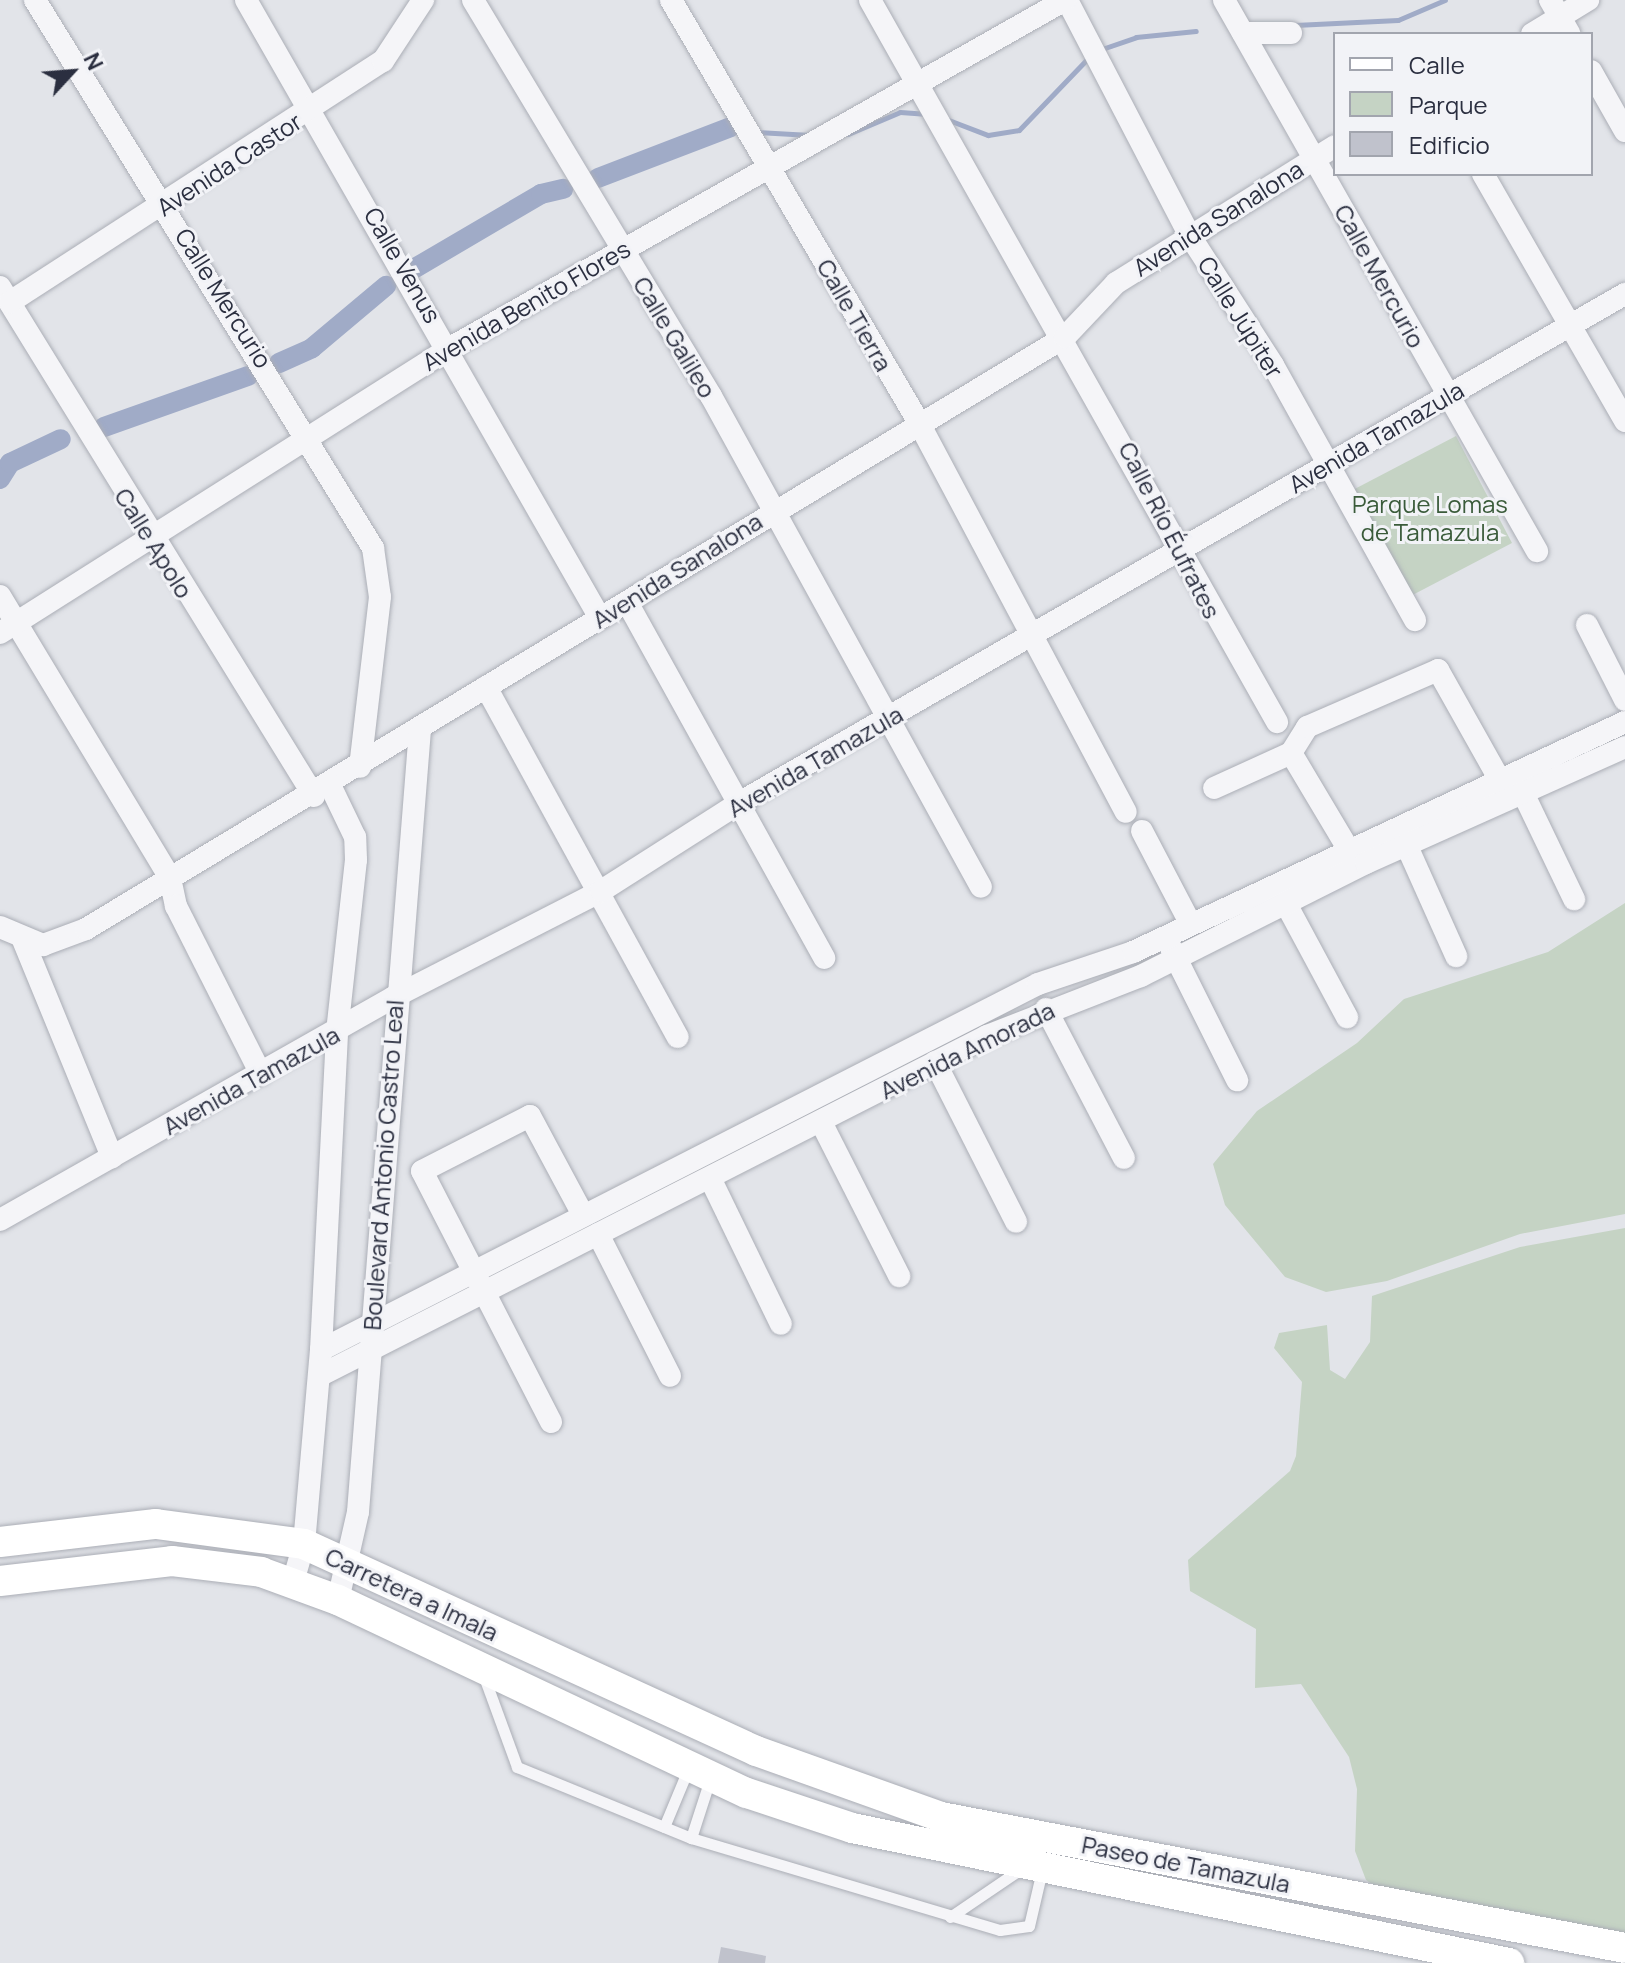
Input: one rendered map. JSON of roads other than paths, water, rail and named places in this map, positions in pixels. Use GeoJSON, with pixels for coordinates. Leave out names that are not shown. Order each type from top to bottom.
{"type":"FeatureCollection","features":[{"type":"Feature","properties":{"kind":"main road","name":"Carretera a Imala"},"geometry":{"type":"LineString","coordinates":[[0,1542],[156,1524],[304,1544],[349,1560],[756,1751]]}},
{"type":"Feature","properties":{"kind":"main road","name":"Carretera a Imala"},"geometry":{"type":"LineString","coordinates":[[0,1581],[172,1561],[293,1582],[338,1600],[747,1793]]}},
{"type":"Feature","properties":{"kind":"main road","name":"Paseo de Tamazula"},"geometry":{"type":"LineString","coordinates":[[756,1751],[941,1817],[1625,1948]]}},
{"type":"Feature","properties":{"kind":"main road","name":"Paseo de Tamazula"},"geometry":{"type":"LineString","coordinates":[[747,1793],[852,1828],[1033,1868],[1509,1963]]}},
{"type":"Feature","properties":{"kind":"street","name":"Calle Mercurio"},"geometry":{"type":"LineString","coordinates":[[35,0],[309,435],[373,548],[380,597],[360,767]]}},
{"type":"Feature","properties":{"kind":"street","name":"Calle Venus"},"geometry":{"type":"LineString","coordinates":[[246,0],[314,110],[600,618]]}},
{"type":"Feature","properties":{"kind":"street","name":"Avenida Castor"},"geometry":{"type":"LineString","coordinates":[[5,294],[166,205],[314,110],[383,61],[423,0]]}},
{"type":"Feature","properties":{"kind":"street","name":"Calle Galileo"},"geometry":{"type":"LineString","coordinates":[[473,0],[622,249],[981,887]]}},
{"type":"Feature","properties":{"kind":"street","name":"Calle Tierra"},"geometry":{"type":"LineString","coordinates":[[671,0],[920,425],[1126,812]]}},
{"type":"Feature","properties":{"kind":"street","name":"Calle Río Éufrates"},"geometry":{"type":"LineString","coordinates":[[870,0],[1065,337],[1177,551],[1277,722]]}},
{"type":"Feature","properties":{"kind":"street","name":"Avenida Benito Flores"},"geometry":{"type":"LineString","coordinates":[[8,627],[450,348],[768,165],[1066,0]]}},
{"type":"Feature","properties":{"kind":"street","name":"Calle Júpiter"},"geometry":{"type":"LineString","coordinates":[[1066,0],[1190,236],[1327,465],[1415,620]]}},
{"type":"Feature","properties":{"kind":"street","name":"Calle Mercurio"},"geometry":{"type":"LineString","coordinates":[[1224,0],[1537,551]]}},
{"type":"Feature","properties":{"kind":"street"},"geometry":{"type":"LineString","coordinates":[[1535,32],[1588,0]]}},
{"type":"Feature","properties":{"kind":"street"},"geometry":{"type":"LineString","coordinates":[[1243,33],[1291,33]]}},
{"type":"Feature","properties":{"kind":"street"},"geometry":{"type":"LineString","coordinates":[[1593,75],[1625,131]]}},
{"type":"Feature","properties":{"kind":"street","name":"Avenida Sanalona"},"geometry":{"type":"LineString","coordinates":[[0,927],[23,940],[61,941],[322,791],[770,513],[1065,337],[1116,283],[1333,147]]}},
{"type":"Feature","properties":{"kind":"street"},"geometry":{"type":"LineString","coordinates":[[1484,176],[1625,421]]}},
{"type":"Feature","properties":{"kind":"street","name":"Calle Apolo"},"geometry":{"type":"LineString","coordinates":[[5,294],[151,539],[355,837],[356,860],[337,1032]]}},
{"type":"Feature","properties":{"kind":"street","name":"Avenida Tamazula"},"geometry":{"type":"LineString","coordinates":[[0,1220],[394,997],[601,891],[739,803],[1625,294]]}},
{"type":"Feature","properties":{"kind":"street"},"geometry":{"type":"LineString","coordinates":[[0,596],[8,627],[170,878],[176,906],[261,1074]]}},
{"type":"Feature","properties":{"kind":"street"},"geometry":{"type":"LineString","coordinates":[[627,602],[824,958]]}},
{"type":"Feature","properties":{"kind":"street"},"geometry":{"type":"LineString","coordinates":[[1587,625],[1625,700]]}},
{"type":"Feature","properties":{"kind":"street"},"geometry":{"type":"LineString","coordinates":[[1214,788],[1291,753],[1307,727],[1438,670],[1499,778],[1517,796],[1574,899]]}},
{"type":"Feature","properties":{"kind":"street"},"geometry":{"type":"LineString","coordinates":[[486,687],[601,891],[678,1037]]}},
{"type":"Feature","properties":{"kind":"street","name":"Avenida Amorada"},"geometry":{"type":"LineString","coordinates":[[321,1350],[582,1213],[1038,984],[1165,936],[1347,847],[1625,722]]}},
{"type":"Feature","properties":{"kind":"street","name":"Boulevard Antonio Castro Leal"},"geometry":{"type":"LineString","coordinates":[[338,1600],[349,1560],[371,1351],[394,997],[420,729]]}},
{"type":"Feature","properties":{"kind":"street","name":"Avenida Amorada"},"geometry":{"type":"LineString","coordinates":[[319,1376],[442,1316],[935,1062],[1046,1009],[1176,958],[1406,844],[1625,747]]}},
{"type":"Feature","properties":{"kind":"street"},"geometry":{"type":"LineString","coordinates":[[1291,753],[1347,847]]}},
{"type":"Feature","properties":{"kind":"street"},"geometry":{"type":"LineString","coordinates":[[1142,831],[1190,923]]}},
{"type":"Feature","properties":{"kind":"street"},"geometry":{"type":"LineString","coordinates":[[1406,844],[1456,956]]}},
{"type":"Feature","properties":{"kind":"street"},"geometry":{"type":"LineString","coordinates":[[1285,902],[1347,1017]]}},
{"type":"Feature","properties":{"kind":"street"},"geometry":{"type":"LineString","coordinates":[[1165,936],[1237,1080]]}},
{"type":"Feature","properties":{"kind":"street"},"geometry":{"type":"LineString","coordinates":[[23,940],[112,1157]]}},
{"type":"Feature","properties":{"kind":"street"},"geometry":{"type":"LineString","coordinates":[[1046,1009],[1124,1158]]}},
{"type":"Feature","properties":{"kind":"street","name":"Boulevard Antonio Castro Leal"},"geometry":{"type":"LineString","coordinates":[[293,1582],[304,1544],[319,1376],[337,1032]]}},
{"type":"Feature","properties":{"kind":"street"},"geometry":{"type":"LineString","coordinates":[[883,1062],[895,1083]]}},
{"type":"Feature","properties":{"kind":"street"},"geometry":{"type":"LineString","coordinates":[[935,1062],[1016,1222]]}},
{"type":"Feature","properties":{"kind":"street"},"geometry":{"type":"LineString","coordinates":[[551,1422],[422,1171],[530,1116],[582,1213]]}},
{"type":"Feature","properties":{"kind":"street"},"geometry":{"type":"LineString","coordinates":[[821,1122],[899,1276]]}},
{"type":"Feature","properties":{"kind":"street"},"geometry":{"type":"LineString","coordinates":[[710,1178],[781,1324]]}},
{"type":"Feature","properties":{"kind":"street"},"geometry":{"type":"LineString","coordinates":[[598,1234],[670,1376]]}},
{"type":"Feature","properties":{"kind":"street"},"geometry":{"type":"LineString","coordinates":[[432,1293],[442,1316]]}},
{"type":"Feature","properties":{"kind":"lane"},"geometry":{"type":"LineString","coordinates":[[482,1670],[517,1767],[691,1838],[1000,1930],[1029,1926],[1033,1868]]}},
{"type":"Feature","properties":{"kind":"lane"},"geometry":{"type":"LineString","coordinates":[[664,1827],[700,1771]]}},
{"type":"Feature","properties":{"kind":"lane"},"geometry":{"type":"LineString","coordinates":[[691,1838],[700,1771]]}},
{"type":"Feature","properties":{"kind":"lane"},"geometry":{"type":"LineString","coordinates":[[950,1917],[1033,1868]]}},
{"type":"Feature","properties":{"kind":"waterway"},"geometry":{"type":"LineString","coordinates":[[1295,25],[1398,20],[1445,0]]}},
{"type":"Feature","properties":{"kind":"waterway"},"geometry":{"type":"LineString","coordinates":[[1099,50],[1136,37],[1196,31]]}},
{"type":"Feature","properties":{"kind":"waterway"},"geometry":{"type":"LineString","coordinates":[[946,119],[988,135],[1019,130],[1091,55]]}},
{"type":"Feature","properties":{"kind":"waterway"},"geometry":{"type":"LineString","coordinates":[[848,134],[900,112],[928,114]]}},
{"type":"Feature","properties":{"kind":"waterway"},"geometry":{"type":"LineString","coordinates":[[598,178],[731,127]]}},
{"type":"Feature","properties":{"kind":"waterway"},"geometry":{"type":"LineString","coordinates":[[756,132],[810,135]]}},
{"type":"Feature","properties":{"kind":"waterway"},"geometry":{"type":"LineString","coordinates":[[415,268],[541,194],[563,189]]}},
{"type":"Feature","properties":{"kind":"waterway"},"geometry":{"type":"LineString","coordinates":[[279,363],[312,348],[386,286]]}},
{"type":"Feature","properties":{"kind":"waterway"},"geometry":{"type":"LineString","coordinates":[[104,427],[248,376]]}},
{"type":"Feature","properties":{"kind":"waterway"},"geometry":{"type":"LineString","coordinates":[[0,479],[10,463],[61,439]]}},
{"type":"Feature","properties":{"kind":"park label","name":"Parque Lomas de Tamazula"},"geometry":{"type":"Point","coordinates":[1430,518]}}]}
